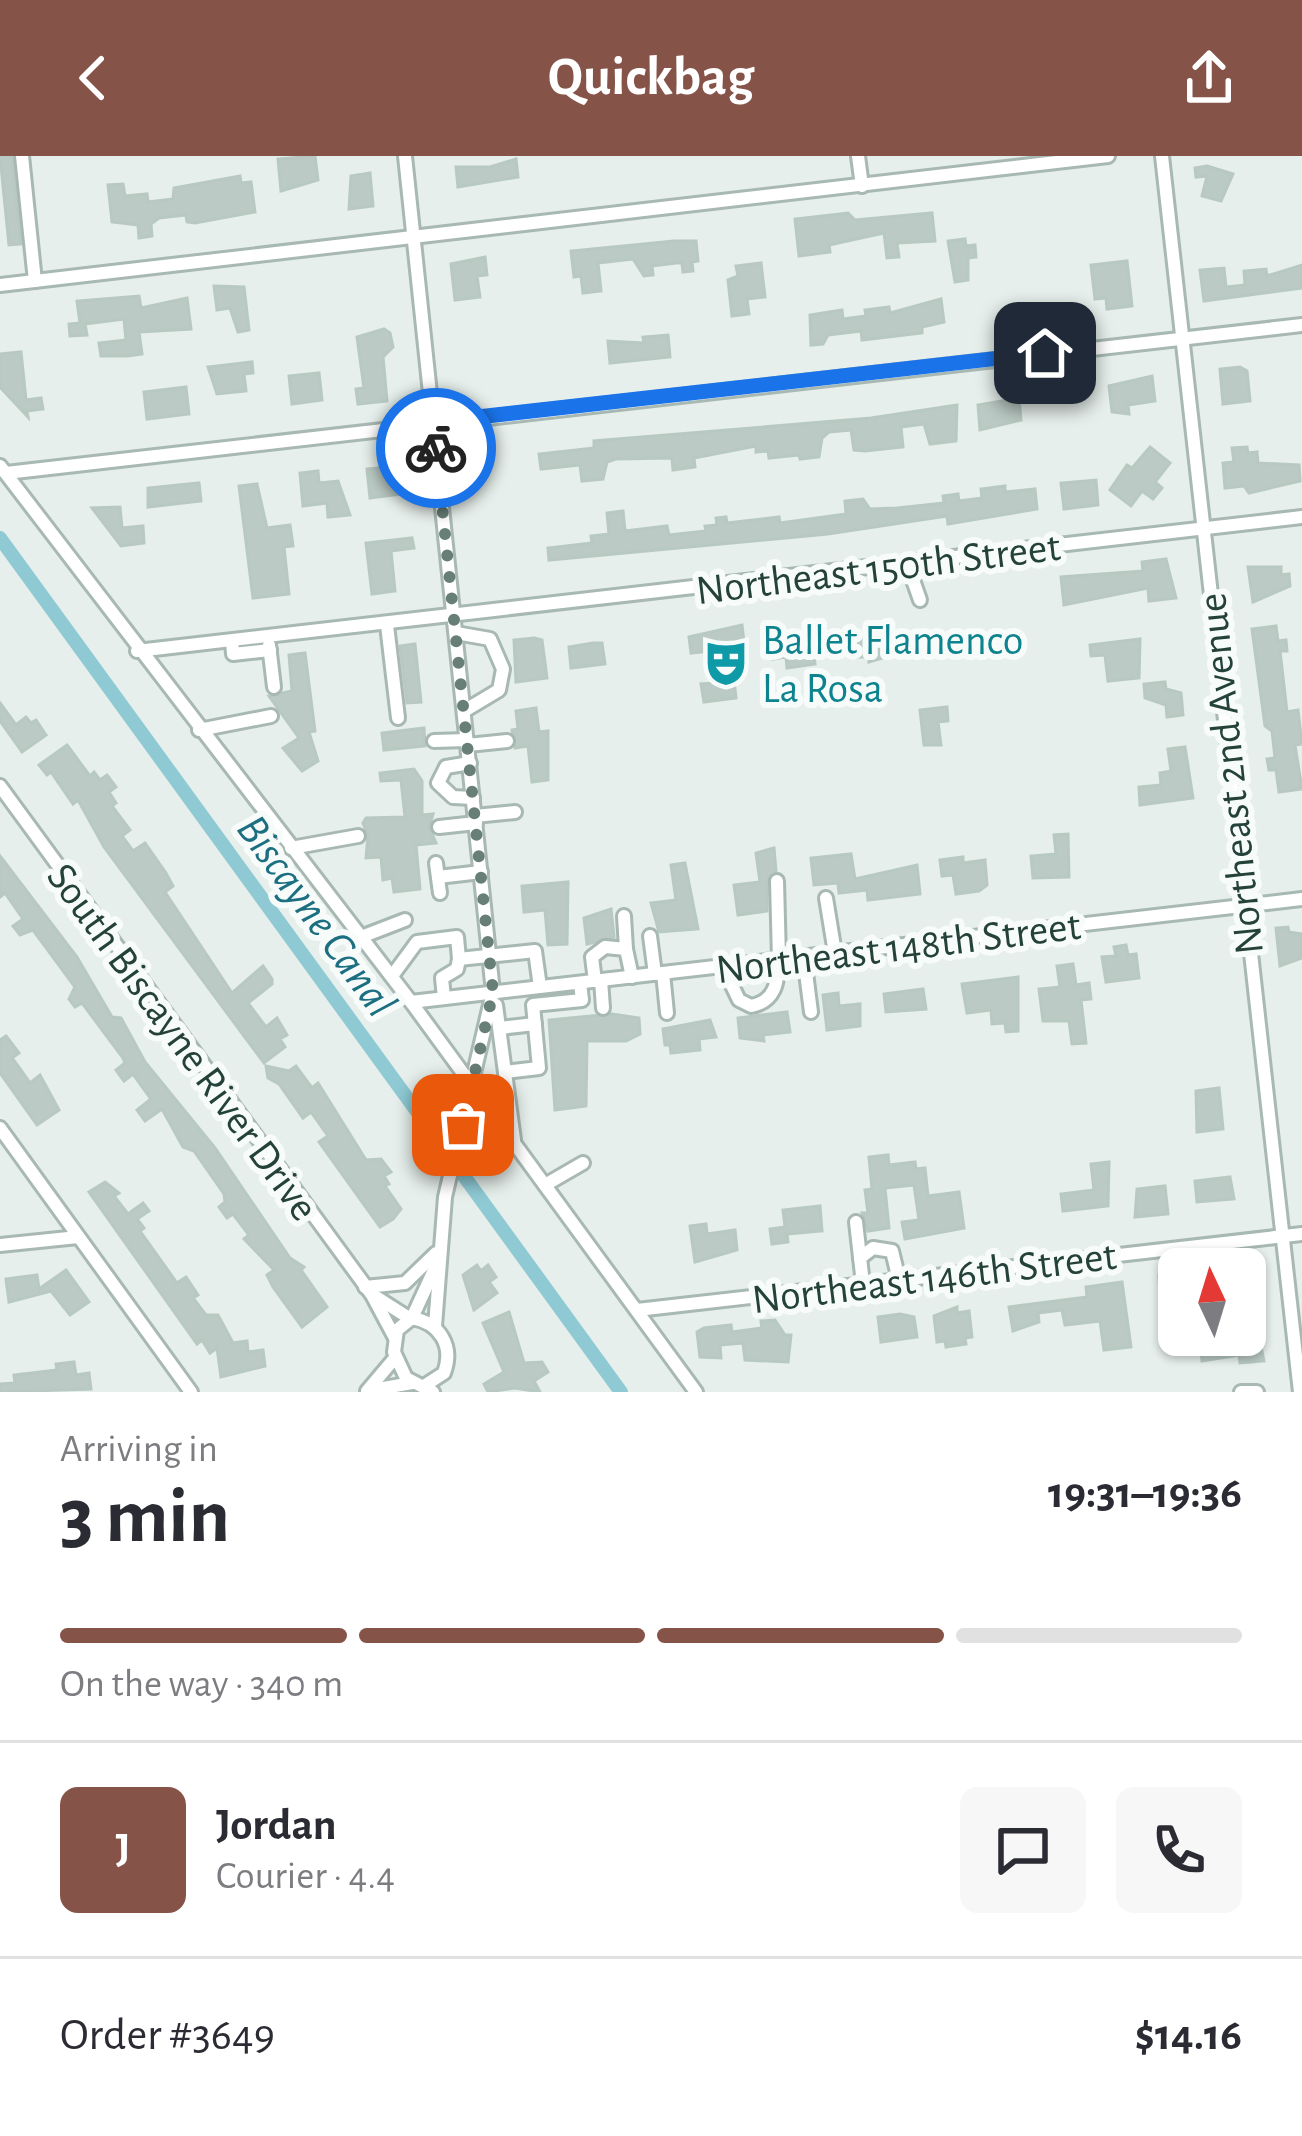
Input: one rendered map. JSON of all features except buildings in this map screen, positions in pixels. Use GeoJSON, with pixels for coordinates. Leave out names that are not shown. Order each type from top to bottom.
{"type":"FeatureCollection","features":[{"type":"Feature","properties":{"kind":"street"},"geometry":{"type":"LineString","coordinates":[[22,156],[35,281]]}},
{"type":"Feature","properties":{"kind":"street"},"geometry":{"type":"LineString","coordinates":[[405,156],[493,992],[514,1144]]}},
{"type":"Feature","properties":{"kind":"street"},"geometry":{"type":"LineString","coordinates":[[858,156],[862,186]]}},
{"type":"Feature","properties":{"kind":"street"},"geometry":{"type":"LineString","coordinates":[[0,285],[1108,156]]}},
{"type":"Feature","properties":{"kind":"street","name":"Northeast 2nd Avenue"},"geometry":{"type":"LineString","coordinates":[[1162,156],[1300,1392]]}},
{"type":"Feature","properties":{"kind":"street"},"geometry":{"type":"LineString","coordinates":[[3,470],[1302,325]]}},
{"type":"Feature","properties":{"kind":"street"},"geometry":{"type":"LineString","coordinates":[[3,470],[137,651],[392,976],[696,1392]]}},
{"type":"Feature","properties":{"kind":"street","name":"Northeast 150th Street"},"geometry":{"type":"LineString","coordinates":[[137,651],[232,641],[269,644],[388,625],[1302,517]]}},
{"type":"Feature","properties":{"kind":"street"},"geometry":{"type":"LineString","coordinates":[[908,563],[920,599]]}},
{"type":"Feature","properties":{"kind":"street"},"geometry":{"type":"LineString","coordinates":[[388,625],[398,718]]}},
{"type":"Feature","properties":{"kind":"street"},"geometry":{"type":"LineString","coordinates":[[456,633],[490,639],[503,669],[499,690],[464,711]]}},
{"type":"Feature","properties":{"kind":"street"},"geometry":{"type":"LineString","coordinates":[[269,644],[274,687]]}},
{"type":"Feature","properties":{"kind":"street"},"geometry":{"type":"LineString","coordinates":[[199,730],[271,716]]}},
{"type":"Feature","properties":{"kind":"street"},"geometry":{"type":"LineString","coordinates":[[434,741],[507,740]]}},
{"type":"Feature","properties":{"kind":"street"},"geometry":{"type":"LineString","coordinates":[[470,763],[446,767],[438,783],[453,797],[473,798]]}},
{"type":"Feature","properties":{"kind":"street","name":"South Biscayne River Drive"},"geometry":{"type":"LineString","coordinates":[[0,786],[368,1291],[394,1338]]}},
{"type":"Feature","properties":{"kind":"street"},"geometry":{"type":"LineString","coordinates":[[439,826],[515,812]]}},
{"type":"Feature","properties":{"kind":"street"},"geometry":{"type":"LineString","coordinates":[[291,848],[358,836]]}},
{"type":"Feature","properties":{"kind":"street"},"geometry":{"type":"LineString","coordinates":[[440,893],[437,870],[481,872]]}},
{"type":"Feature","properties":{"kind":"street"},"geometry":{"type":"LineString","coordinates":[[723,967],[739,1000],[751,1006],[766,1001],[776,987],[777,881]]}},
{"type":"Feature","properties":{"kind":"street"},"geometry":{"type":"LineString","coordinates":[[826,898],[835,953]]}},
{"type":"Feature","properties":{"kind":"street","name":"Northeast 148th Street"},"geometry":{"type":"LineString","coordinates":[[411,1002],[1302,899]]}},
{"type":"Feature","properties":{"kind":"street"},"geometry":{"type":"LineString","coordinates":[[625,916],[632,977]]}},
{"type":"Feature","properties":{"kind":"street"},"geometry":{"type":"LineString","coordinates":[[361,937],[405,920]]}},
{"type":"Feature","properties":{"kind":"street"},"geometry":{"type":"LineString","coordinates":[[650,936],[668,1012]]}},
{"type":"Feature","properties":{"kind":"street"},"geometry":{"type":"LineString","coordinates":[[392,976],[417,942],[457,937],[457,969],[442,978],[444,998]]}},
{"type":"Feature","properties":{"kind":"street"},"geometry":{"type":"LineString","coordinates":[[603,1008],[592,957],[598,949],[626,949]]}},
{"type":"Feature","properties":{"kind":"street"},"geometry":{"type":"LineString","coordinates":[[459,959],[535,951],[540,987]]}},
{"type":"Feature","properties":{"kind":"street"},"geometry":{"type":"LineString","coordinates":[[804,957],[812,1012]]}},
{"type":"Feature","properties":{"kind":"street"},"geometry":{"type":"LineString","coordinates":[[505,1072],[539,1068],[533,1005],[582,1000],[580,983]]}},
{"type":"Feature","properties":{"kind":"street"},"geometry":{"type":"LineString","coordinates":[[451,1391],[444,1373],[447,1347],[435,1327],[436,1260],[445,1197],[493,992]]}},
{"type":"Feature","properties":{"kind":"street"},"geometry":{"type":"LineString","coordinates":[[500,1028],[535,1024]]}},
{"type":"Feature","properties":{"kind":"street"},"geometry":{"type":"LineString","coordinates":[[0,1129],[191,1392]]}},
{"type":"Feature","properties":{"kind":"street"},"geometry":{"type":"LineString","coordinates":[[544,1185],[583,1163]]}},
{"type":"Feature","properties":{"kind":"street"},"geometry":{"type":"LineString","coordinates":[[856,1222],[863,1284]]}},
{"type":"Feature","properties":{"kind":"street","name":"Northeast 146th Street"},"geometry":{"type":"LineString","coordinates":[[637,1310],[1302,1234]]}},
{"type":"Feature","properties":{"kind":"street"},"geometry":{"type":"LineString","coordinates":[[0,1245],[78,1237]]}},
{"type":"Feature","properties":{"kind":"street"},"geometry":{"type":"LineString","coordinates":[[860,1258],[873,1248],[892,1251],[899,1280]]}},
{"type":"Feature","properties":{"kind":"street"},"geometry":{"type":"LineString","coordinates":[[368,1291],[405,1283],[436,1260]]}},
{"type":"Feature","properties":{"kind":"street"},"geometry":{"type":"LineString","coordinates":[[364,1391],[394,1360],[394,1338],[410,1318],[436,1260]]}},
{"type":"Feature","properties":{"kind":"street","name":"South Biscayne River Drive"},"geometry":{"type":"LineString","coordinates":[[368,1291],[410,1318]]}},
{"type":"Feature","properties":{"kind":"street"},"geometry":{"type":"LineString","coordinates":[[410,1318],[435,1327]]}},
{"type":"Feature","properties":{"kind":"street"},"geometry":{"type":"LineString","coordinates":[[394,1360],[423,1387]]}},
{"type":"Feature","properties":{"kind":"street"},"geometry":{"type":"LineString","coordinates":[[364,1391],[423,1387],[444,1373]]}},
{"type":"Feature","properties":{"kind":"street"},"geometry":{"type":"LineString","coordinates":[[1241,1392],[1257,1392]]}},
{"type":"Feature","properties":{"kind":"waterway","name":"Biscayne Canal"},"geometry":{"type":"LineString","coordinates":[[0,538],[621,1392]]}},
{"type":"Feature","properties":{"kind":"way so far"},"geometry":{"type":"LineString","coordinates":[[436,448],[493,992],[463,1125]]}},
{"type":"Feature","properties":{"kind":"place","name":"Ballet Flamenco La Rosa"},"geometry":{"type":"Point","coordinates":[726,663]}},
{"type":"Feature","properties":{"kind":"route"},"geometry":{"type":"LineString","coordinates":[[436,448],[434,422],[1045,353]]}}]}
